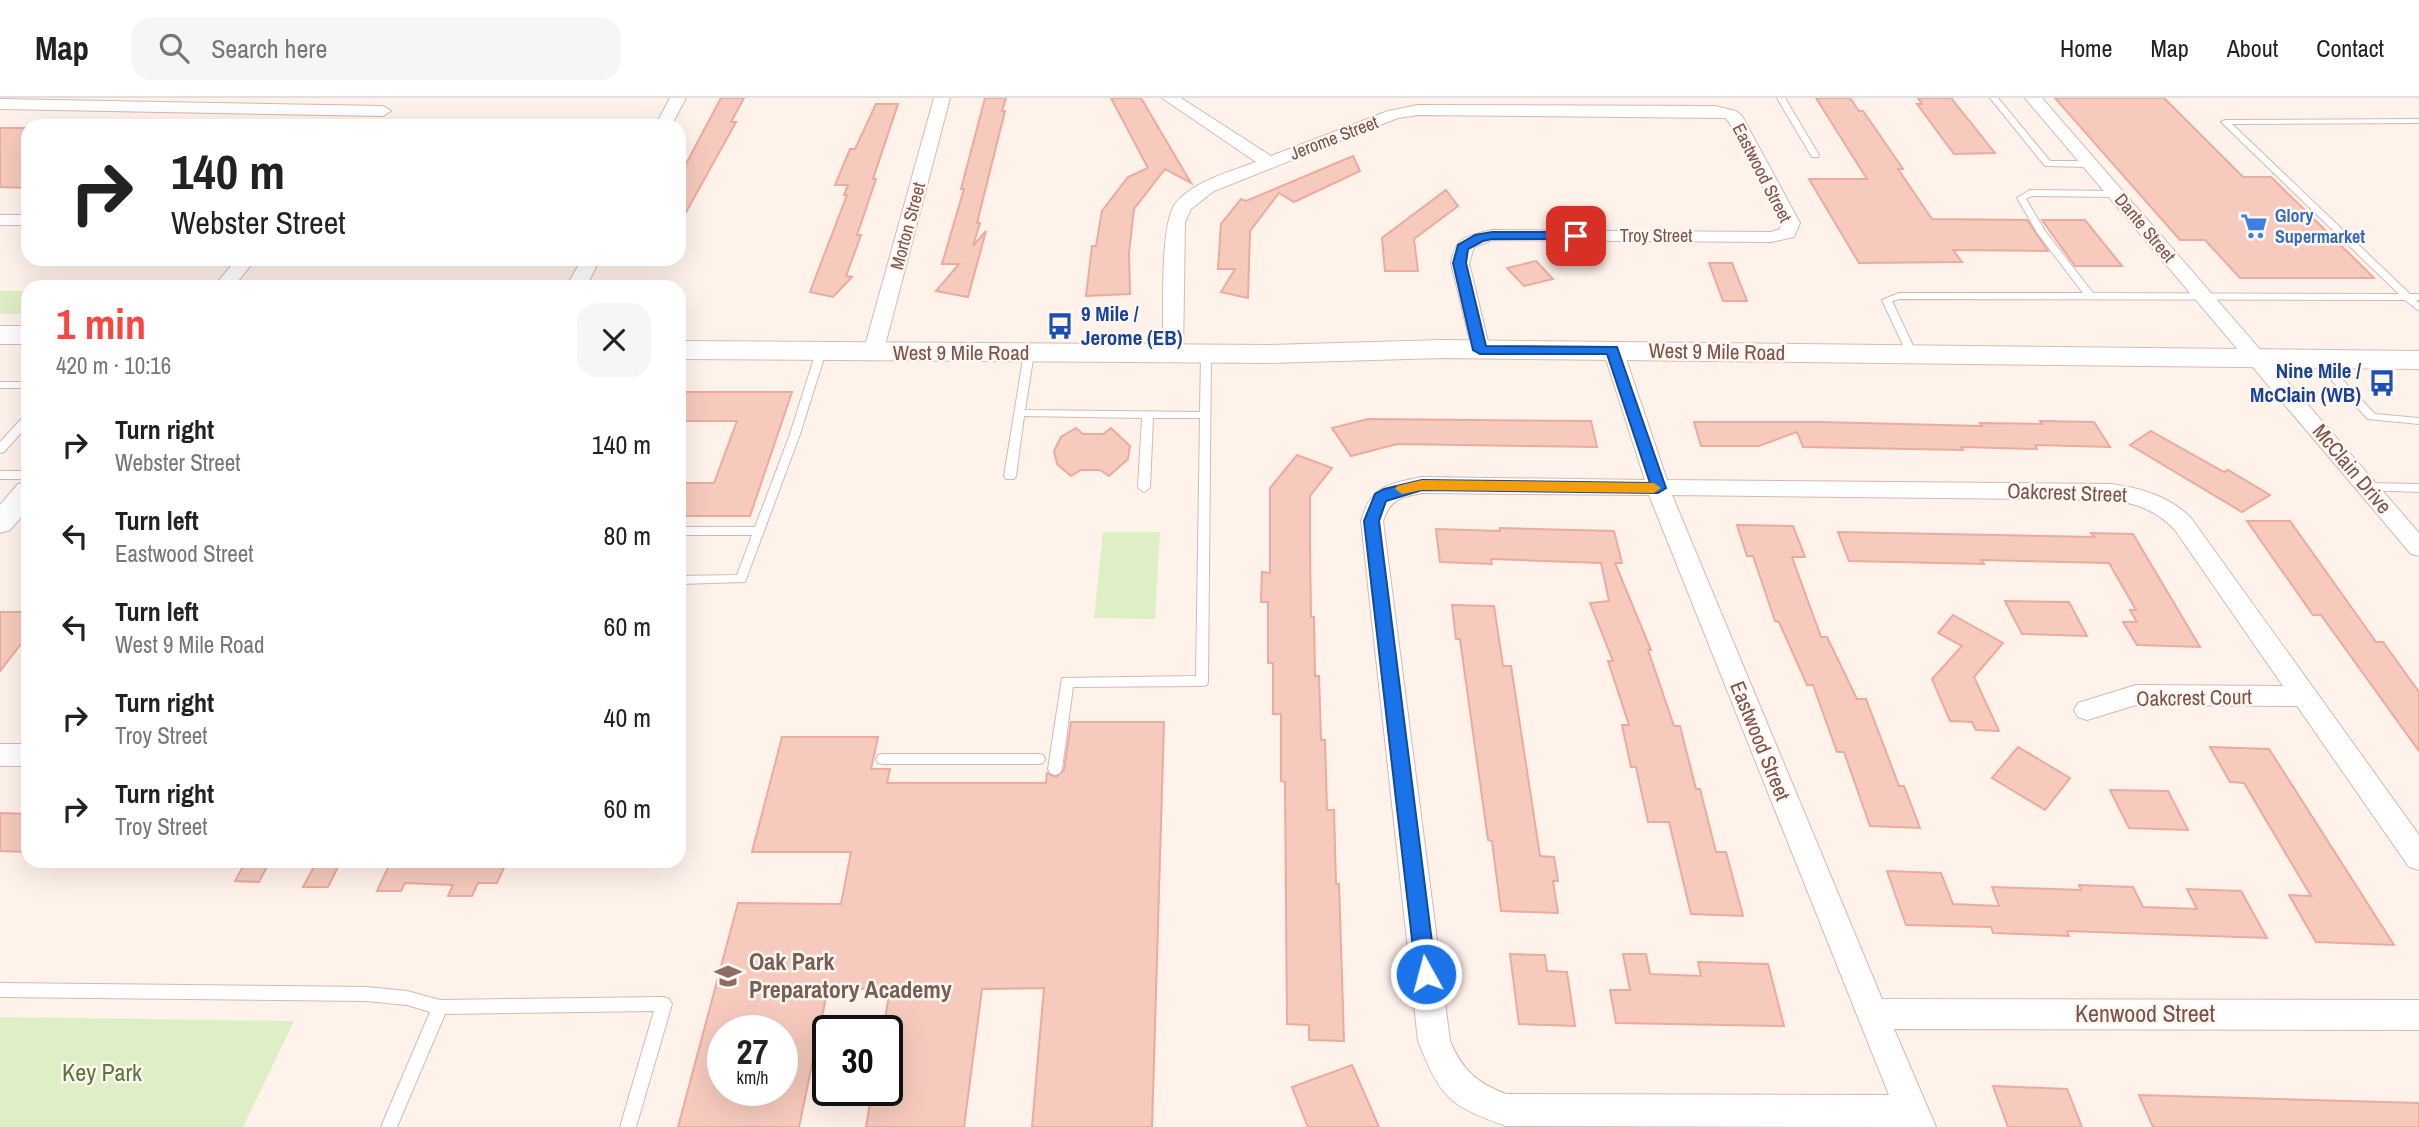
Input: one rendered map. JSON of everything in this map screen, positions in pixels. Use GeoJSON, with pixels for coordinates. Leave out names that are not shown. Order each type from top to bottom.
{"type":"FeatureCollection","features":[{"type":"Feature","properties":{"kind":"main road","name":"West 9 Mile Road"},"geometry":{"type":"LineString","coordinates":[[686,350],[1206,354],[1613,350],[2417,362]]}},
{"type":"Feature","properties":{"kind":"street"},"geometry":{"type":"LineString","coordinates":[[376,119],[395,98]]}},
{"type":"Feature","properties":{"kind":"street"},"geometry":{"type":"LineString","coordinates":[[667,119],[678,98]]}},
{"type":"Feature","properties":{"kind":"street","name":"Morton Street"},"geometry":{"type":"LineString","coordinates":[[873,353],[942,98]]}},
{"type":"Feature","properties":{"kind":"street"},"geometry":{"type":"LineString","coordinates":[[1170,98],[1269,163]]}},
{"type":"Feature","properties":{"kind":"street"},"geometry":{"type":"LineString","coordinates":[[1386,98],[1405,111]]}},
{"type":"Feature","properties":{"kind":"street","name":"Dante Street"},"geometry":{"type":"LineString","coordinates":[[2033,98],[2256,359]]}},
{"type":"Feature","properties":{"kind":"street"},"geometry":{"type":"LineString","coordinates":[[0,104],[383,111]]}},
{"type":"Feature","properties":{"kind":"street","name":"Jerome Street"},"geometry":{"type":"LineString","coordinates":[[1173,354],[1176,222],[1193,196],[1208,187],[1405,111],[1456,104],[1715,111],[1730,114]]}},
{"type":"Feature","properties":{"kind":"street","name":"Eastwood Street"},"geometry":{"type":"LineString","coordinates":[[1730,114],[1736,119],[1791,223],[1788,233]]}},
{"type":"Feature","properties":{"kind":"street"},"geometry":{"type":"LineString","coordinates":[[0,220],[21,220]]}},
{"type":"Feature","properties":{"kind":"street","name":"Troy Street"},"geometry":{"type":"LineString","coordinates":[[1480,350],[1460,263],[1463,248],[1479,238],[1492,235],[1772,237],[1788,233]]}},
{"type":"Feature","properties":{"kind":"street"},"geometry":{"type":"LineString","coordinates":[[229,280],[241,266]]}},
{"type":"Feature","properties":{"kind":"street","name":"Eastwood Street"},"geometry":{"type":"LineString","coordinates":[[1613,350],[1658,488],[1916,1119]]}},
{"type":"Feature","properties":{"kind":"street","name":"McClain Drive"},"geometry":{"type":"LineString","coordinates":[[2256,359],[2415,538]]}},
{"type":"Feature","properties":{"kind":"street","name":"Oakcrest Street"},"geometry":{"type":"LineString","coordinates":[[1916,1119],[1506,1110],[1476,1100],[1450,1081],[1434,1041],[1372,521],[1380,498],[1389,492],[1422,485],[2110,492],[2144,498],[2166,508],[2183,524],[2419,858]]}},
{"type":"Feature","properties":{"kind":"street"},"geometry":{"type":"LineString","coordinates":[[0,523],[21,499]]}},
{"type":"Feature","properties":{"kind":"street","name":"Oakcrest Court"},"geometry":{"type":"LineString","coordinates":[[2087,710],[2136,695],[2302,696]]}},
{"type":"Feature","properties":{"kind":"street"},"geometry":{"type":"LineString","coordinates":[[0,755],[21,755]]}},
{"type":"Feature","properties":{"kind":"street","name":"Kenwood Street"},"geometry":{"type":"LineString","coordinates":[[1872,1014],[2419,1015]]}},
{"type":"Feature","properties":{"kind":"lane"},"geometry":{"type":"LineString","coordinates":[[1781,98],[1815,155]]}},
{"type":"Feature","properties":{"kind":"lane"},"geometry":{"type":"LineString","coordinates":[[1994,98],[2048,164],[2090,164]]}},
{"type":"Feature","properties":{"kind":"lane"},"geometry":{"type":"LineString","coordinates":[[2419,121],[2225,122],[2413,297],[2419,308]]}},
{"type":"Feature","properties":{"kind":"lane"},"geometry":{"type":"LineString","coordinates":[[2091,297],[2027,211],[2021,198],[2030,193],[2116,194]]}},
{"type":"Feature","properties":{"kind":"lane"},"geometry":{"type":"LineString","coordinates":[[1913,356],[1887,300],[1899,296],[2413,297]]}},
{"type":"Feature","properties":{"kind":"lane"},"geometry":{"type":"LineString","coordinates":[[686,580],[741,579],[794,437],[821,352]]}},
{"type":"Feature","properties":{"kind":"lane"},"geometry":{"type":"LineString","coordinates":[[1010,476],[1029,353]]}},
{"type":"Feature","properties":{"kind":"lane"},"geometry":{"type":"LineString","coordinates":[[1055,769],[1067,682],[1202,681],[1206,354]]}},
{"type":"Feature","properties":{"kind":"lane"},"geometry":{"type":"LineString","coordinates":[[2317,359],[2372,417],[2419,421]]}},
{"type":"Feature","properties":{"kind":"lane"},"geometry":{"type":"LineString","coordinates":[[0,385],[21,385]]}},
{"type":"Feature","properties":{"kind":"lane"},"geometry":{"type":"LineString","coordinates":[[1019,414],[1204,415]]}},
{"type":"Feature","properties":{"kind":"lane"},"geometry":{"type":"LineString","coordinates":[[1144,488],[1148,414]]}},
{"type":"Feature","properties":{"kind":"lane"},"geometry":{"type":"LineString","coordinates":[[0,449],[21,426]]}},
{"type":"Feature","properties":{"kind":"lane"},"geometry":{"type":"LineString","coordinates":[[0,475],[21,475]]}},
{"type":"Feature","properties":{"kind":"lane"},"geometry":{"type":"LineString","coordinates":[[2367,487],[2419,488]]}},
{"type":"Feature","properties":{"kind":"lane"},"geometry":{"type":"LineString","coordinates":[[686,531],[759,531]]}},
{"type":"Feature","properties":{"kind":"lane"},"geometry":{"type":"LineString","coordinates":[[883,759],[1038,759]]}},
{"type":"Feature","properties":{"kind":"lane"},"geometry":{"type":"LineString","coordinates":[[0,990],[366,994],[407,998],[440,1007],[664,1004],[628,1127]]}},
{"type":"Feature","properties":{"kind":"lane"},"geometry":{"type":"LineString","coordinates":[[389,1127],[440,1007]]}},
{"type":"Feature","properties":{"kind":"green space"},"geometry":{"type":"Polygon","coordinates":[[[0,291],[21,291],[21,314],[0,314],[0,291]]]}},
{"type":"Feature","properties":{"kind":"green space"},"geometry":{"type":"Polygon","coordinates":[[[1103,532],[1160,532],[1155,619],[1094,618],[1103,532]]]}},
{"type":"Feature","properties":{"kind":"green space","name":"Key Park"},"geometry":{"type":"Polygon","coordinates":[[[0,1017],[294,1021],[243,1127],[0,1127],[0,1017]]]}},
{"type":"Feature","properties":{"kind":"building"},"geometry":{"type":"Polygon","coordinates":[[[721,98],[744,98],[731,122],[736,122],[686,212],[686,164],[721,98]]]}},
{"type":"Feature","properties":{"kind":"building"},"geometry":{"type":"Polygon","coordinates":[[[985,98],[1006,98],[1002,111],[1005,111],[977,223],[980,223],[973,246],[986,231],[968,297],[936,291],[959,264],[942,264],[964,189],[961,189],[985,98]]]}},
{"type":"Feature","properties":{"kind":"building"},"geometry":{"type":"Polygon","coordinates":[[[1111,98],[1141,98],[1191,183],[1165,169],[1134,209],[1129,253],[1130,294],[1086,296],[1092,246],[1096,246],[1102,211],[1128,177],[1148,168],[1111,98]]]}},
{"type":"Feature","properties":{"kind":"building"},"geometry":{"type":"Polygon","coordinates":[[[1816,98],[1850,98],[1859,111],[1863,111],[1903,169],[1898,169],[1932,219],[2027,220],[2048,251],[1953,250],[1962,262],[1859,263],[1809,179],[1867,179],[1816,98]]]}},
{"type":"Feature","properties":{"kind":"building"},"geometry":{"type":"Polygon","coordinates":[[[1918,98],[1951,98],[1995,153],[1954,154],[1917,104],[1922,104],[1918,98]]]}},
{"type":"Feature","properties":{"kind":"building"},"geometry":{"type":"Polygon","coordinates":[[[2055,98],[2164,98],[2243,177],[2271,177],[2374,278],[2240,278],[2205,240],[2180,240],[2055,98]]]}},
{"type":"Feature","properties":{"kind":"building"},"geometry":{"type":"Polygon","coordinates":[[[876,104],[898,104],[857,235],[861,235],[846,276],[852,277],[833,297],[810,292],[847,195],[844,195],[848,185],[835,185],[850,149],[855,149],[876,104]]]}},
{"type":"Feature","properties":{"kind":"building"},"geometry":{"type":"Polygon","coordinates":[[[0,128],[21,128],[21,188],[0,187],[0,128]]]}},
{"type":"Feature","properties":{"kind":"building"},"geometry":{"type":"Polygon","coordinates":[[[1353,156],[1360,171],[1294,202],[1279,193],[1250,231],[1248,298],[1221,292],[1235,269],[1218,269],[1221,224],[1241,199],[1246,201],[1353,156]]]}},
{"type":"Feature","properties":{"kind":"building"},"geometry":{"type":"Polygon","coordinates":[[[1446,190],[1458,206],[1414,239],[1418,271],[1385,271],[1382,238],[1446,190]]]}},
{"type":"Feature","properties":{"kind":"building"},"geometry":{"type":"Polygon","coordinates":[[[2042,220],[2085,220],[2122,266],[2075,266],[2042,220]]]}},
{"type":"Feature","properties":{"kind":"building"},"geometry":{"type":"Polygon","coordinates":[[[1536,261],[1553,279],[1524,286],[1507,268],[1536,261]]]}},
{"type":"Feature","properties":{"kind":"building"},"geometry":{"type":"Polygon","coordinates":[[[1709,263],[1732,263],[1747,301],[1723,301],[1709,263]]]}},
{"type":"Feature","properties":{"kind":"building"},"geometry":{"type":"Polygon","coordinates":[[[686,392],[792,392],[750,516],[686,516],[686,483],[714,483],[737,421],[686,421],[686,392]]]}},
{"type":"Feature","properties":{"kind":"building"},"geometry":{"type":"Polygon","coordinates":[[[1368,419],[1591,421],[1597,447],[1397,444],[1351,456],[1332,428],[1368,419]]]}},
{"type":"Feature","properties":{"kind":"building"},"geometry":{"type":"Polygon","coordinates":[[[2040,421],[2094,422],[2110,447],[1961,447],[1963,450],[1803,447],[1797,432],[1759,446],[1701,446],[1694,422],[1982,426],[1980,423],[2042,424],[2040,421]]]}},
{"type":"Feature","properties":{"kind":"building"},"geometry":{"type":"Polygon","coordinates":[[[1076,428],[1083,434],[1103,434],[1111,428],[1130,446],[1128,459],[1109,476],[1100,470],[1081,470],[1071,476],[1057,464],[1054,451],[1061,437],[1076,428]]]}},
{"type":"Feature","properties":{"kind":"building"},"geometry":{"type":"Polygon","coordinates":[[[2151,431],[2224,472],[2228,470],[2270,495],[2242,512],[2130,445],[2151,431]]]}},
{"type":"Feature","properties":{"kind":"building"},"geometry":{"type":"Polygon","coordinates":[[[1297,455],[1332,468],[1310,496],[1311,617],[1314,617],[1315,676],[1319,676],[1321,740],[1325,740],[1327,810],[1334,810],[1344,1041],[1309,1040],[1309,1025],[1287,1024],[1285,782],[1281,781],[1281,714],[1273,714],[1273,663],[1268,663],[1268,602],[1261,602],[1262,572],[1270,573],[1270,488],[1297,455]]]}},
{"type":"Feature","properties":{"kind":"building"},"geometry":{"type":"Polygon","coordinates":[[[2247,521],[2290,521],[2376,642],[2383,642],[2419,692],[2419,751],[2321,615],[2313,615],[2247,521]]]}},
{"type":"Feature","properties":{"kind":"building"},"geometry":{"type":"Polygon","coordinates":[[[1737,525],[1793,526],[1805,557],[1792,557],[1821,637],[1827,637],[1857,699],[1866,699],[1899,786],[1904,786],[1920,828],[1870,826],[1844,752],[1837,752],[1813,685],[1807,685],[1779,622],[1775,621],[1753,556],[1747,556],[1737,525]]]}},
{"type":"Feature","properties":{"kind":"building"},"geometry":{"type":"Polygon","coordinates":[[[1500,528],[1614,531],[1622,563],[1615,563],[1651,650],[1648,650],[1674,726],[1680,726],[1716,852],[1726,852],[1743,916],[1691,914],[1669,822],[1648,822],[1636,767],[1631,767],[1622,725],[1629,725],[1608,661],[1613,661],[1590,603],[1609,601],[1601,563],[1491,559],[1492,564],[1440,562],[1436,529],[1500,531],[1500,528]]]}},
{"type":"Feature","properties":{"kind":"building"},"geometry":{"type":"Polygon","coordinates":[[[1838,532],[2094,537],[2091,533],[2133,534],[2200,647],[2137,645],[2123,622],[2137,622],[2130,610],[2136,610],[2109,563],[1849,561],[1838,532]]]}},
{"type":"Feature","properties":{"kind":"building"},"geometry":{"type":"Polygon","coordinates":[[[2005,601],[2069,602],[2087,636],[2022,634],[2005,601]]]}},
{"type":"Feature","properties":{"kind":"building"},"geometry":{"type":"Polygon","coordinates":[[[1452,605],[1494,606],[1503,666],[1511,666],[1540,856],[1554,857],[1558,881],[1553,881],[1558,913],[1501,911],[1492,841],[1488,840],[1460,639],[1456,639],[1452,605]]]}},
{"type":"Feature","properties":{"kind":"building"},"geometry":{"type":"Polygon","coordinates":[[[0,612],[21,612],[21,644],[0,671],[0,612]]]}},
{"type":"Feature","properties":{"kind":"building"},"geometry":{"type":"Polygon","coordinates":[[[1953,615],[2003,643],[1974,677],[1999,731],[1976,730],[1972,722],[1950,721],[1932,679],[1962,646],[1938,633],[1953,615]]]}},
{"type":"Feature","properties":{"kind":"building"},"geometry":{"type":"Polygon","coordinates":[[[1071,722],[1164,722],[1152,1127],[1032,1127],[1044,988],[982,989],[964,1127],[866,1127],[869,1106],[903,1106],[903,1015],[886,1015],[890,989],[828,988],[822,1015],[812,1015],[812,1065],[799,1127],[678,1127],[707,1019],[707,1106],[798,1106],[798,1015],[708,1015],[738,903],[841,904],[851,852],[752,852],[782,737],[878,737],[871,769],[890,769],[887,783],[1046,783],[1047,773],[1056,777],[1064,770],[1071,722]]]}},
{"type":"Feature","properties":{"kind":"building"},"geometry":{"type":"Polygon","coordinates":[[[2018,747],[2070,778],[2045,810],[1992,778],[2018,747]]]}},
{"type":"Feature","properties":{"kind":"building"},"geometry":{"type":"Polygon","coordinates":[[[2210,747],[2269,749],[2394,945],[2316,942],[2289,895],[2311,896],[2244,783],[2230,782],[2210,747]]]}},
{"type":"Feature","properties":{"kind":"building"},"geometry":{"type":"Polygon","coordinates":[[[2110,790],[2168,791],[2188,830],[2129,828],[2110,790]]]}},
{"type":"Feature","properties":{"kind":"building"},"geometry":{"type":"Polygon","coordinates":[[[0,813],[21,814],[21,852],[0,851],[0,813]]]}},
{"type":"Feature","properties":{"kind":"building"},"geometry":{"type":"Polygon","coordinates":[[[242,868],[266,868],[259,882],[235,881],[242,868]]]}},
{"type":"Feature","properties":{"kind":"building"},"geometry":{"type":"Polygon","coordinates":[[[313,868],[338,868],[328,887],[303,887],[313,868]]]}},
{"type":"Feature","properties":{"kind":"building"},"geometry":{"type":"Polygon","coordinates":[[[388,868],[504,868],[497,883],[478,883],[472,896],[448,896],[453,885],[405,883],[401,891],[377,891],[388,868]]]}},
{"type":"Feature","properties":{"kind":"building"},"geometry":{"type":"Polygon","coordinates":[[[1887,871],[1941,873],[1953,904],[1999,906],[1992,887],[2081,890],[2079,885],[2133,887],[2143,907],[2197,909],[2187,889],[2241,891],[2267,938],[2067,931],[2069,936],[1993,933],[1991,927],[1906,925],[1887,871]]]}},
{"type":"Feature","properties":{"kind":"building"},"geometry":{"type":"Polygon","coordinates":[[[1510,954],[1545,955],[1547,971],[1567,972],[1575,1026],[1519,1024],[1510,954]]]}},
{"type":"Feature","properties":{"kind":"building"},"geometry":{"type":"Polygon","coordinates":[[[1623,954],[1646,954],[1650,974],[1701,976],[1698,962],[1768,964],[1784,1026],[1616,1023],[1610,990],[1630,990],[1623,954]]]}},
{"type":"Feature","properties":{"kind":"building"},"geometry":{"type":"Polygon","coordinates":[[[1352,1065],[1379,1127],[1308,1127],[1292,1087],[1352,1065]]]}},
{"type":"Feature","properties":{"kind":"building"},"geometry":{"type":"Polygon","coordinates":[[[1993,1086],[2067,1089],[2082,1127],[2008,1127],[1993,1086]]]}},
{"type":"Feature","properties":{"kind":"building"},"geometry":{"type":"Polygon","coordinates":[[[2139,1095],[2419,1103],[2419,1127],[2153,1127],[2139,1095]]]}},
{"type":"Feature","properties":{"kind":"slow traffic"},"geometry":{"type":"LineString","coordinates":[[1402,489],[1422,485],[1654,488]]}},
{"type":"Feature","properties":{"kind":"place","name":"Glory Supermarket"},"geometry":{"type":"Point","coordinates":[2254,226]}},
{"type":"Feature","properties":{"kind":"place","name":"9 Mile / Jerome (EB)"},"geometry":{"type":"Point","coordinates":[1060,326]}},
{"type":"Feature","properties":{"kind":"place","name":"Nine Mile / McClain (WB)"},"geometry":{"type":"Point","coordinates":[2382,383]}},
{"type":"Feature","properties":{"kind":"place","name":"Oak Park Preparatory Academy"},"geometry":{"type":"Point","coordinates":[728,976]}},
{"type":"Feature","properties":{"kind":"route"},"geometry":{"type":"LineString","coordinates":[[1426,974],[1372,521],[1375,506],[1380,498],[1389,492],[1422,485],[1658,488],[1613,350],[1480,350],[1460,263],[1460,253],[1467,243],[1492,235],[1576,236]]}}]}
